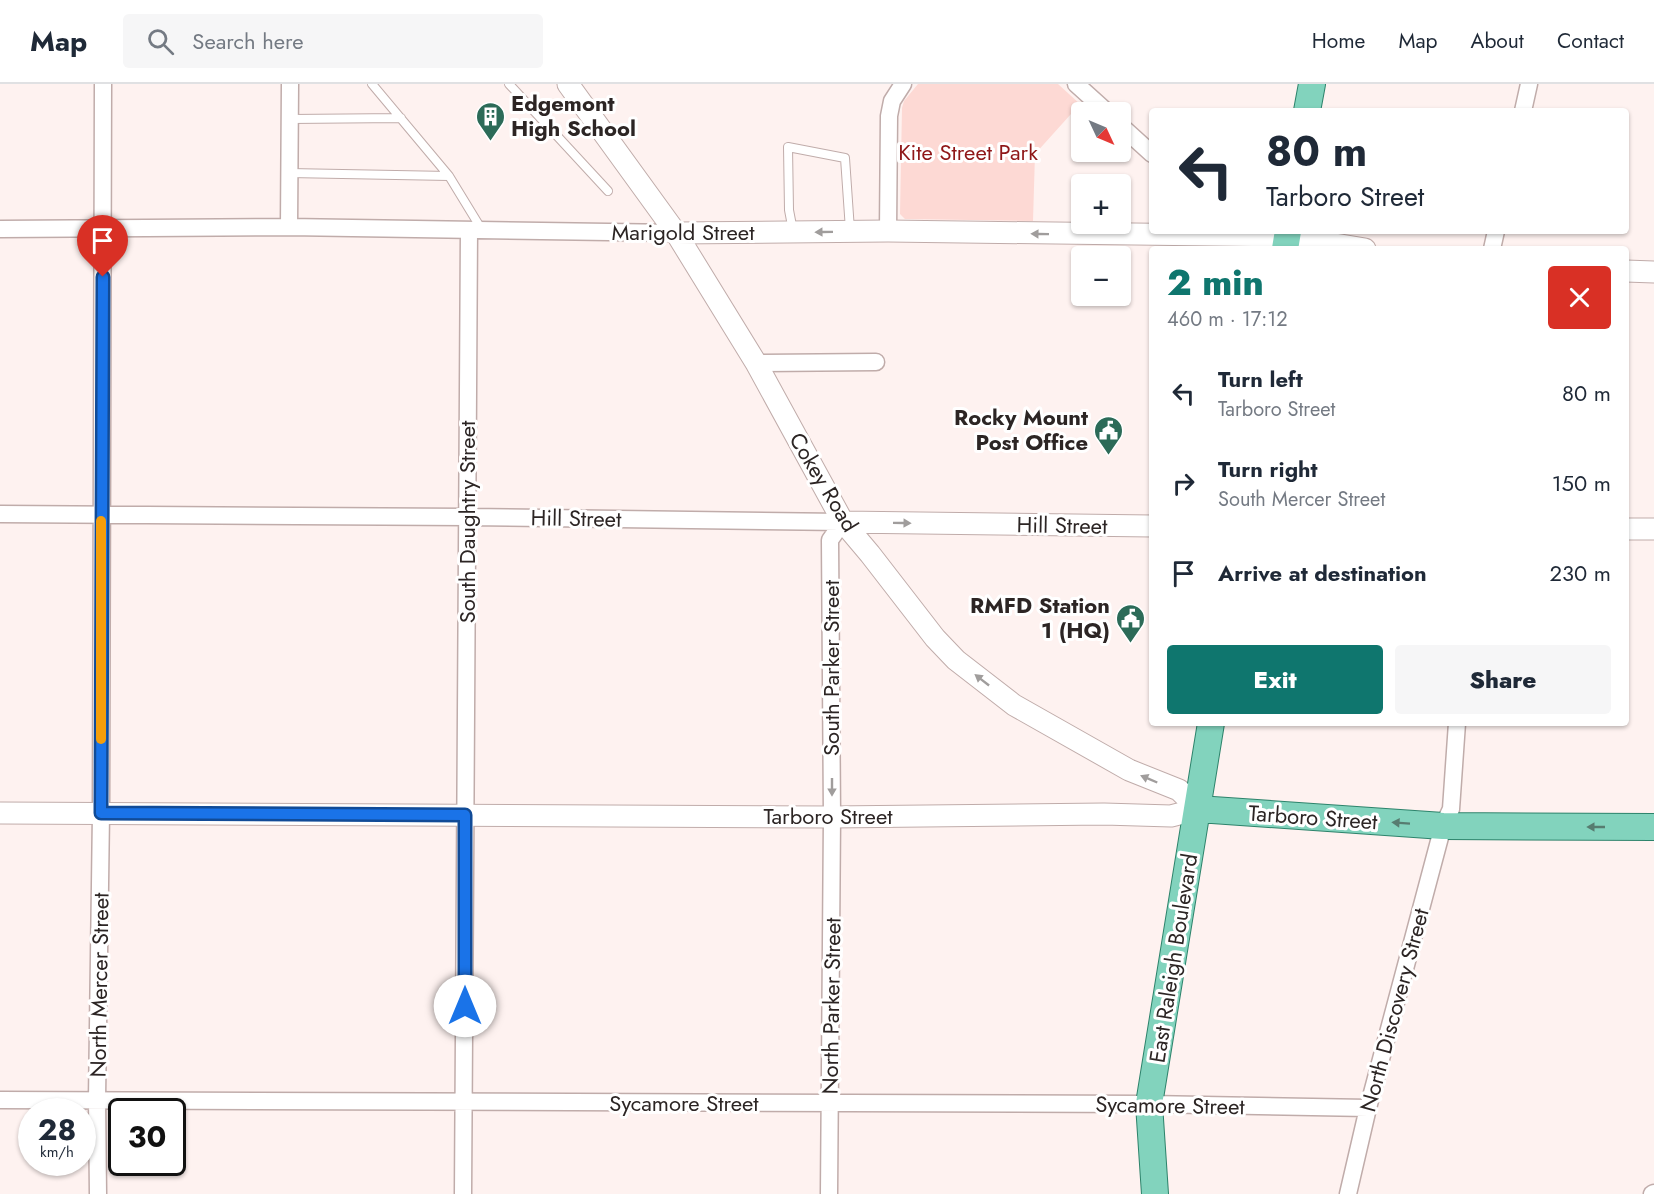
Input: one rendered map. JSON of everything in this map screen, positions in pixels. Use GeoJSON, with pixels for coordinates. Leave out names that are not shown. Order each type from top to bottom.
{"type":"FeatureCollection","features":[{"type":"Feature","properties":{"kind":"main road"},"geometry":{"type":"LineString","coordinates":[[1307,108],[1311,84]]}},
{"type":"Feature","properties":{"kind":"main road","name":"East Raleigh Boulevard"},"geometry":{"type":"LineString","coordinates":[[1155,1194],[1149,1104],[1211,726]]}},
{"type":"Feature","properties":{"kind":"main road","name":"Tarboro Street"},"geometry":{"type":"LineString","coordinates":[[1198,808],[1443,826],[1654,827]]}},
{"type":"Feature","properties":{"kind":"street","name":"North Mercer Street"},"geometry":{"type":"LineString","coordinates":[[98,1194],[103,84]]}},
{"type":"Feature","properties":{"kind":"street"},"geometry":{"type":"LineString","coordinates":[[289,227],[290,84]]}},
{"type":"Feature","properties":{"kind":"street","name":"Cokey Road"},"geometry":{"type":"LineString","coordinates":[[568,84],[676,233],[756,363],[843,522],[935,638],[956,660],[1014,705],[1129,770],[1179,790],[1198,808]]}},
{"type":"Feature","properties":{"kind":"street"},"geometry":{"type":"LineString","coordinates":[[888,231],[889,116],[892,101],[903,84]]}},
{"type":"Feature","properties":{"kind":"street"},"geometry":{"type":"LineString","coordinates":[[1077,84],[1096,102]]}},
{"type":"Feature","properties":{"kind":"street"},"geometry":{"type":"LineString","coordinates":[[1524,108],[1530,84]]}},
{"type":"Feature","properties":{"kind":"street"},"geometry":{"type":"LineString","coordinates":[[1131,135],[1149,151]]}},
{"type":"Feature","properties":{"kind":"street","name":"Marigold Street"},"geometry":{"type":"LineString","coordinates":[[0,229],[289,227],[676,233],[1144,231]]}},
{"type":"Feature","properties":{"kind":"street","name":"South Daughtry Street"},"geometry":{"type":"LineString","coordinates":[[463,1194],[468,517],[476,230]]}},
{"type":"Feature","properties":{"kind":"street","name":"Marigold Street"},"geometry":{"type":"LineString","coordinates":[[1159,234],[1184,239],[1284,237],[1345,246]]}},
{"type":"Feature","properties":{"kind":"street"},"geometry":{"type":"LineString","coordinates":[[1629,271],[1654,272]]}},
{"type":"Feature","properties":{"kind":"street"},"geometry":{"type":"LineString","coordinates":[[756,363],[876,362]]}},
{"type":"Feature","properties":{"kind":"street","name":"Hill Street"},"geometry":{"type":"LineString","coordinates":[[0,514],[468,517],[1149,526]]}},
{"type":"Feature","properties":{"kind":"street","name":"South Parker Street"},"geometry":{"type":"LineString","coordinates":[[832,817],[830,540],[843,522]]}},
{"type":"Feature","properties":{"kind":"street"},"geometry":{"type":"LineString","coordinates":[[1629,529],[1654,529]]}},
{"type":"Feature","properties":{"kind":"street","name":"North Discovery Street"},"geometry":{"type":"LineString","coordinates":[[1348,1194],[1368,1108],[1443,826],[1451,809],[1457,726]]}},
{"type":"Feature","properties":{"kind":"street","name":"Tarboro Street"},"geometry":{"type":"LineString","coordinates":[[0,813],[832,817],[1104,814],[1171,816],[1198,808]]}},
{"type":"Feature","properties":{"kind":"street","name":"North Parker Street"},"geometry":{"type":"LineString","coordinates":[[830,1194],[832,817]]}},
{"type":"Feature","properties":{"kind":"street","name":"Sycamore Street"},"geometry":{"type":"LineString","coordinates":[[0,1100],[1149,1104],[1368,1108]]}},
{"type":"Feature","properties":{"kind":"lane"},"geometry":{"type":"LineString","coordinates":[[373,84],[449,176],[476,230]]}},
{"type":"Feature","properties":{"kind":"lane"},"geometry":{"type":"LineString","coordinates":[[509,84],[608,191]]}},
{"type":"Feature","properties":{"kind":"lane"},"geometry":{"type":"LineString","coordinates":[[290,119],[401,118]]}},
{"type":"Feature","properties":{"kind":"lane"},"geometry":{"type":"LineString","coordinates":[[793,232],[789,210],[788,147],[845,158],[850,231]]}},
{"type":"Feature","properties":{"kind":"lane"},"geometry":{"type":"LineString","coordinates":[[289,173],[449,176]]}},
{"type":"Feature","properties":{"kind":"green space","name":"Kite Street Park"},"geometry":{"type":"Polygon","coordinates":[[[918,84],[1058,84],[1078,102],[1071,102],[1071,114],[1035,154],[1033,221],[905,219],[900,214],[904,101],[918,84]]]}},
{"type":"Feature","properties":{"kind":"slow traffic"},"geometry":{"type":"LineString","coordinates":[[101,521],[101,739]]}},
{"type":"Feature","properties":{"kind":"place","name":"Edgemont High School"},"geometry":{"type":"Point","coordinates":[490,142]}},
{"type":"Feature","properties":{"kind":"place","name":"Rocky Mount Post Office"},"geometry":{"type":"Point","coordinates":[1109,456]}},
{"type":"Feature","properties":{"kind":"place","name":"RMFD Station 1 (HQ)"},"geometry":{"type":"Point","coordinates":[1131,644]}},
{"type":"Feature","properties":{"kind":"route"},"geometry":{"type":"LineString","coordinates":[[103,277],[101,813],[465,815],[465,1006]]}}]}
